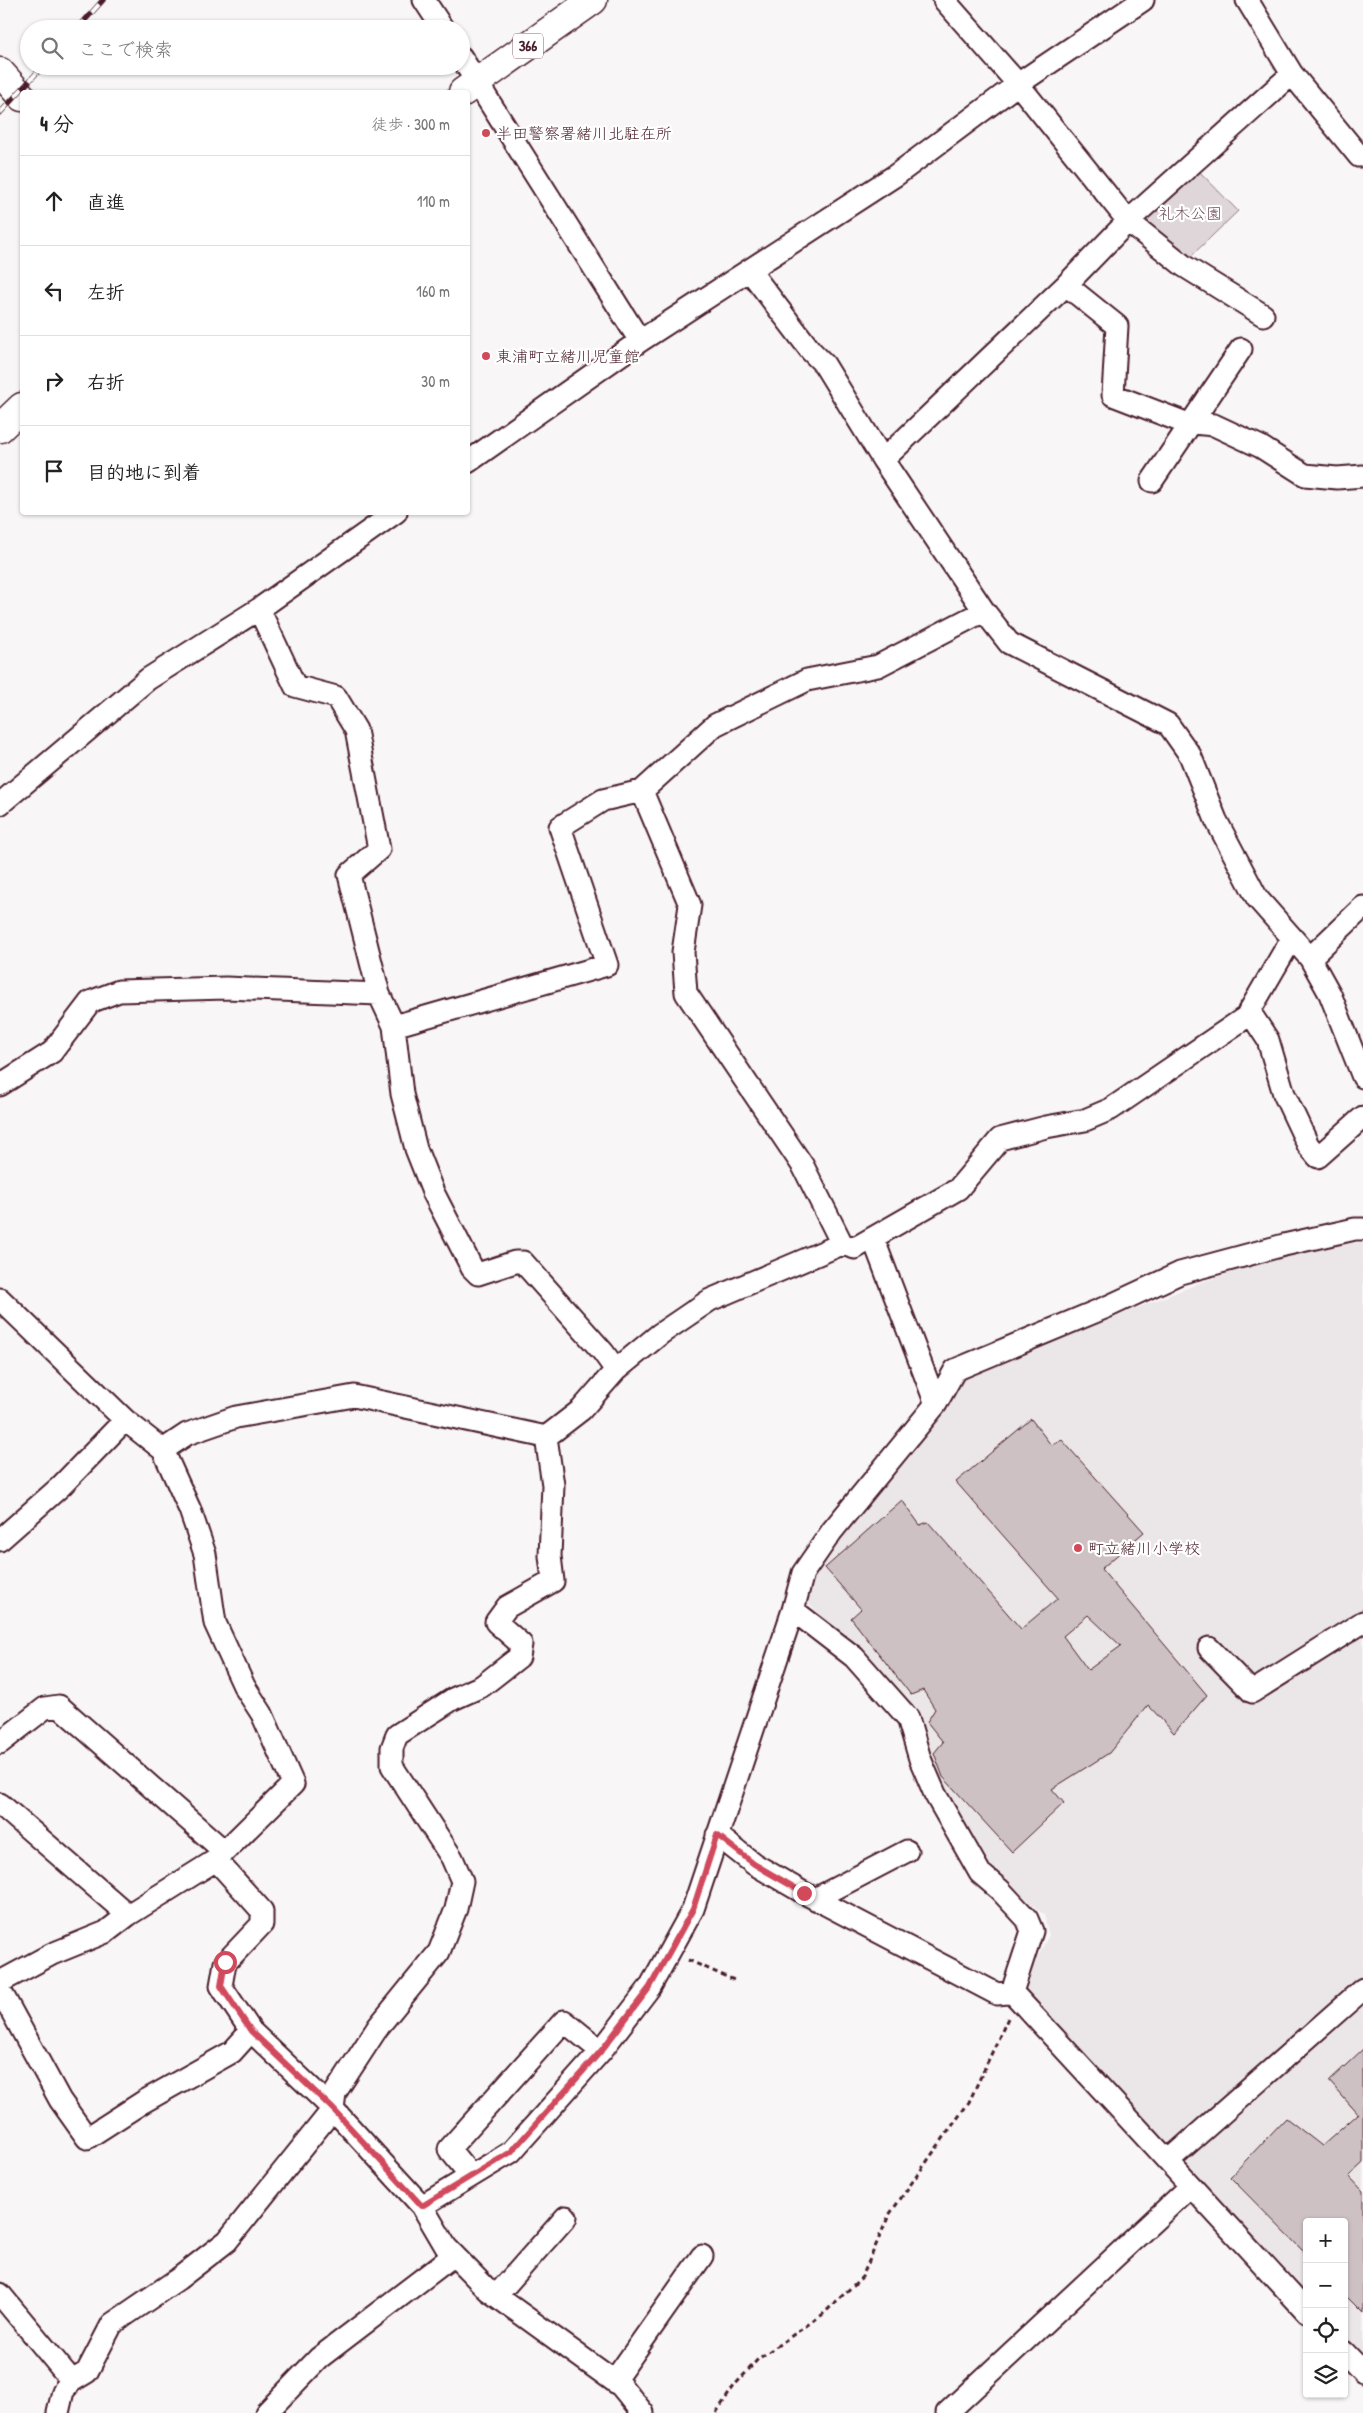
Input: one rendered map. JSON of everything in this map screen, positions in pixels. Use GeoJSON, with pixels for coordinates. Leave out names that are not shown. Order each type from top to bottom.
{"type":"FeatureCollection","features":[{"type":"Feature","properties":{"kind":"main road","name":"366"},"geometry":{"type":"LineString","coordinates":[[471,87],[593,0]]}},
{"type":"Feature","properties":{"kind":"main road"},"geometry":{"type":"LineString","coordinates":[[0,72],[20,95]]}},
{"type":"Feature","properties":{"kind":"main road"},"geometry":{"type":"LineString","coordinates":[[0,428],[20,409]]}},
{"type":"Feature","properties":{"kind":"street"},"geometry":{"type":"LineString","coordinates":[[424,0],[437,20]]}},
{"type":"Feature","properties":{"kind":"street"},"geometry":{"type":"LineString","coordinates":[[944,0],[1018,84],[1128,221],[1184,266],[1263,315]]}},
{"type":"Feature","properties":{"kind":"street"},"geometry":{"type":"LineString","coordinates":[[470,461],[640,341],[750,272],[896,176],[1018,84],[1142,0]]}},
{"type":"Feature","properties":{"kind":"street"},"geometry":{"type":"LineString","coordinates":[[1247,0],[1292,74],[1359,156],[1363,155]]}},
{"type":"Feature","properties":{"kind":"street"},"geometry":{"type":"LineString","coordinates":[[883,460],[1066,285],[1128,221],[1292,74]]}},
{"type":"Feature","properties":{"kind":"street"},"geometry":{"type":"LineString","coordinates":[[467,75],[471,87],[640,341]]}},
{"type":"Feature","properties":{"kind":"street"},"geometry":{"type":"LineString","coordinates":[[750,272],[811,351],[824,364],[883,460],[984,611],[1009,643],[1168,724],[1190,755],[1216,820],[1257,898],[1310,958],[1330,994],[1363,1077]]}},
{"type":"Feature","properties":{"kind":"street"},"geometry":{"type":"LineString","coordinates":[[1066,285],[1117,326],[1113,395],[1183,422],[1214,426],[1261,447],[1305,475],[1337,478],[1363,476]]}},
{"type":"Feature","properties":{"kind":"street"},"geometry":{"type":"LineString","coordinates":[[1152,481],[1241,349]]}},
{"type":"Feature","properties":{"kind":"street"},"geometry":{"type":"LineString","coordinates":[[0,804],[148,679],[259,609],[392,515]]}},
{"type":"Feature","properties":{"kind":"street"},"geometry":{"type":"LineString","coordinates":[[259,609],[295,686],[336,697],[356,730],[379,849],[349,875],[379,994],[394,1026],[402,1094],[416,1150],[433,1192],[472,1268],[478,1274],[515,1262],[523,1262],[603,1352],[616,1370]]}},
{"type":"Feature","properties":{"kind":"street"},"geometry":{"type":"LineString","coordinates":[[394,1026],[607,965],[560,827],[603,800],[642,791],[715,725],[807,680],[878,666],[984,611]]}},
{"type":"Feature","properties":{"kind":"street"},"geometry":{"type":"LineString","coordinates":[[642,791],[690,905],[684,952],[686,993],[803,1166],[842,1244]]}},
{"type":"Feature","properties":{"kind":"street"},"geometry":{"type":"LineString","coordinates":[[1310,958],[1363,907]]}},
{"type":"Feature","properties":{"kind":"street"},"geometry":{"type":"LineString","coordinates":[[163,1450],[186,1434],[236,1417],[354,1396],[546,1437],[581,1410],[616,1370],[660,1334],[710,1300],[842,1244],[855,1248],[874,1238],[958,1189],[1000,1139],[1046,1127],[1085,1120],[1111,1109],[1246,1017],[1292,938]]}},
{"type":"Feature","properties":{"kind":"street"},"geometry":{"type":"LineString","coordinates":[[0,1085],[52,1052],[90,1002],[119,991],[226,988],[379,994]]}},
{"type":"Feature","properties":{"kind":"street"},"geometry":{"type":"LineString","coordinates":[[1249,1011],[1268,1040],[1284,1094],[1308,1145],[1318,1157],[1363,1117]]}},
{"type":"Feature","properties":{"kind":"street"},"geometry":{"type":"LineString","coordinates":[[422,2206],[511,2152],[601,2051],[650,1987],[693,1909],[793,1610],[803,1573],[832,1532],[936,1404],[955,1370],[1091,1314],[1180,1273],[1284,1245],[1355,1229],[1363,1229]]}},
{"type":"Feature","properties":{"kind":"street"},"geometry":{"type":"LineString","coordinates":[[874,1238],[936,1404]]}},
{"type":"Feature","properties":{"kind":"street"},"geometry":{"type":"LineString","coordinates":[[0,1299],[124,1420],[163,1450],[190,1510],[205,1554],[215,1623],[244,1686],[262,1714],[293,1784],[220,1856],[128,1915],[106,1932],[52,1954],[0,1982]]}},
{"type":"Feature","properties":{"kind":"street"},"geometry":{"type":"LineString","coordinates":[[0,1540],[61,1486],[124,1420]]}},
{"type":"Feature","properties":{"kind":"street"},"geometry":{"type":"LineString","coordinates":[[58,2413],[63,2391],[72,2381],[87,2372],[112,2324],[178,2279],[227,2241],[333,2109],[335,2093],[378,2027],[439,1952],[456,1909],[462,1881],[452,1858],[392,1766],[392,1748],[397,1735],[453,1699],[482,1686],[519,1657],[521,1644],[496,1622],[507,1607],[552,1581],[550,1556],[553,1485],[546,1437]]}},
{"type":"Feature","properties":{"kind":"street"},"geometry":{"type":"LineString","coordinates":[[793,1610],[854,1657],[908,1718],[920,1758],[935,1794],[980,1873],[1000,1890],[1027,1919],[1032,1931],[1012,1992],[1169,2160],[1190,2187],[1303,2308]]}},
{"type":"Feature","properties":{"kind":"street"},"geometry":{"type":"LineString","coordinates":[[1209,1648],[1252,1692],[1363,1622]]}},
{"type":"Feature","properties":{"kind":"street"},"geometry":{"type":"LineString","coordinates":[[0,1743],[45,1708],[59,1706],[220,1856],[262,1911],[262,1924],[225,1962],[221,1986],[251,2031],[333,2109],[422,2206],[446,2247],[496,2296],[614,2381],[643,2413]]}},
{"type":"Feature","properties":{"kind":"street"},"geometry":{"type":"LineString","coordinates":[[0,1804],[128,1915]]}},
{"type":"Feature","properties":{"kind":"street"},"geometry":{"type":"LineString","coordinates":[[717,1835],[754,1864],[815,1899],[997,1994],[1008,1993]]}},
{"type":"Feature","properties":{"kind":"street"},"geometry":{"type":"LineString","coordinates":[[815,1899],[907,1851]]}},
{"type":"Feature","properties":{"kind":"street"},"geometry":{"type":"LineString","coordinates":[[1169,2160],[1363,1989]]}},
{"type":"Feature","properties":{"kind":"street"},"geometry":{"type":"LineString","coordinates":[[0,1990],[60,2100],[87,2138],[143,2102],[232,2052],[251,2031]]}},
{"type":"Feature","properties":{"kind":"street"},"geometry":{"type":"LineString","coordinates":[[471,2176],[449,2149],[564,2022],[601,2051]]}},
{"type":"Feature","properties":{"kind":"street"},"geometry":{"type":"LineString","coordinates":[[947,2413],[1190,2187]]}},
{"type":"Feature","properties":{"kind":"street"},"geometry":{"type":"LineString","coordinates":[[496,2296],[566,2217]]}},
{"type":"Feature","properties":{"kind":"street"},"geometry":{"type":"LineString","coordinates":[[266,2413],[319,2358],[454,2254]]}},
{"type":"Feature","properties":{"kind":"street"},"geometry":{"type":"LineString","coordinates":[[614,2381],[702,2256]]}},
{"type":"Feature","properties":{"kind":"street"},"geometry":{"type":"LineString","coordinates":[[0,2294],[72,2381]]}},
{"type":"Feature","properties":{"kind":"street"},"geometry":{"type":"LineString","coordinates":[[1345,2353],[1363,2372]]}},
{"type":"Feature","properties":{"kind":"path"},"geometry":{"type":"LineString","coordinates":[[669,1952],[734,1980]]}},
{"type":"Feature","properties":{"kind":"path"},"geometry":{"type":"LineString","coordinates":[[716,2413],[734,2386],[758,2359],[822,2315],[862,2277],[889,2215],[969,2102],[1009,2016],[1008,1993]]}},
{"type":"Feature","properties":{"kind":"shaded area"},"geometry":{"type":"Polygon","coordinates":[[[1351,1243],[1363,1243],[1363,2355],[1348,2339],[1348,2218],[1303,2218],[1303,2292],[1195,2177],[1028,1992],[1026,1980],[1049,1935],[1044,1915],[1009,1884],[985,1869],[942,1790],[921,1722],[895,1687],[807,1602],[807,1583],[813,1573],[924,1429],[948,1406],[963,1378],[1202,1282],[1290,1253],[1351,1243]]]}},
{"type":"Feature","properties":{"kind":"green space","name":"礼木公園"},"geometry":{"type":"Polygon","coordinates":[[[1194,166],[1238,211],[1186,261],[1142,215],[1194,166]]]}},
{"type":"Feature","properties":{"kind":"building"},"geometry":{"type":"Polygon","coordinates":[[[1031,1419],[1051,1445],[1062,1440],[1144,1532],[1101,1569],[1207,1695],[1174,1733],[1148,1705],[1109,1753],[1052,1789],[1064,1803],[1012,1852],[943,1777],[934,1753],[943,1742],[927,1722],[935,1709],[923,1690],[911,1695],[851,1618],[861,1609],[825,1568],[902,1500],[920,1525],[928,1522],[1021,1629],[1058,1598],[956,1482],[1031,1419]],[[1088,1615],[1063,1636],[1088,1670],[1121,1646],[1088,1615]]]}},
{"type":"Feature","properties":{"kind":"building"},"geometry":{"type":"Polygon","coordinates":[[[1363,2049],[1363,2163],[1349,2176],[1363,2191],[1363,2313],[1348,2298],[1348,2218],[1303,2218],[1303,2251],[1230,2177],[1286,2118],[1322,2146],[1358,2114],[1329,2081],[1363,2049]]]}},
{"type":"Feature","properties":{"kind":"railway"},"geometry":{"type":"LineString","coordinates":[[85,20],[103,0]]}},
{"type":"Feature","properties":{"kind":"railway"},"geometry":{"type":"LineString","coordinates":[[21,90],[35,75]]}},
{"type":"Feature","properties":{"kind":"railway"},"geometry":{"type":"LineString","coordinates":[[0,113],[20,91]]}},
{"type":"Feature","properties":{"kind":"place","name":"半田警察署緒川北駐在所"},"geometry":{"type":"Point","coordinates":[486,133]}},
{"type":"Feature","properties":{"kind":"place","name":"東浦町立緒川児童館"},"geometry":{"type":"Point","coordinates":[486,356]}},
{"type":"Feature","properties":{"kind":"place","name":"町立緒川小学校"},"geometry":{"type":"Point","coordinates":[1078,1548]}},
{"type":"Feature","properties":{"kind":"route"},"geometry":{"type":"LineString","coordinates":[[225,1962],[221,1986],[251,2031],[333,2109],[422,2206],[511,2152],[601,2051],[650,1987],[693,1909],[717,1835],[754,1864],[804,1893]]}}]}
